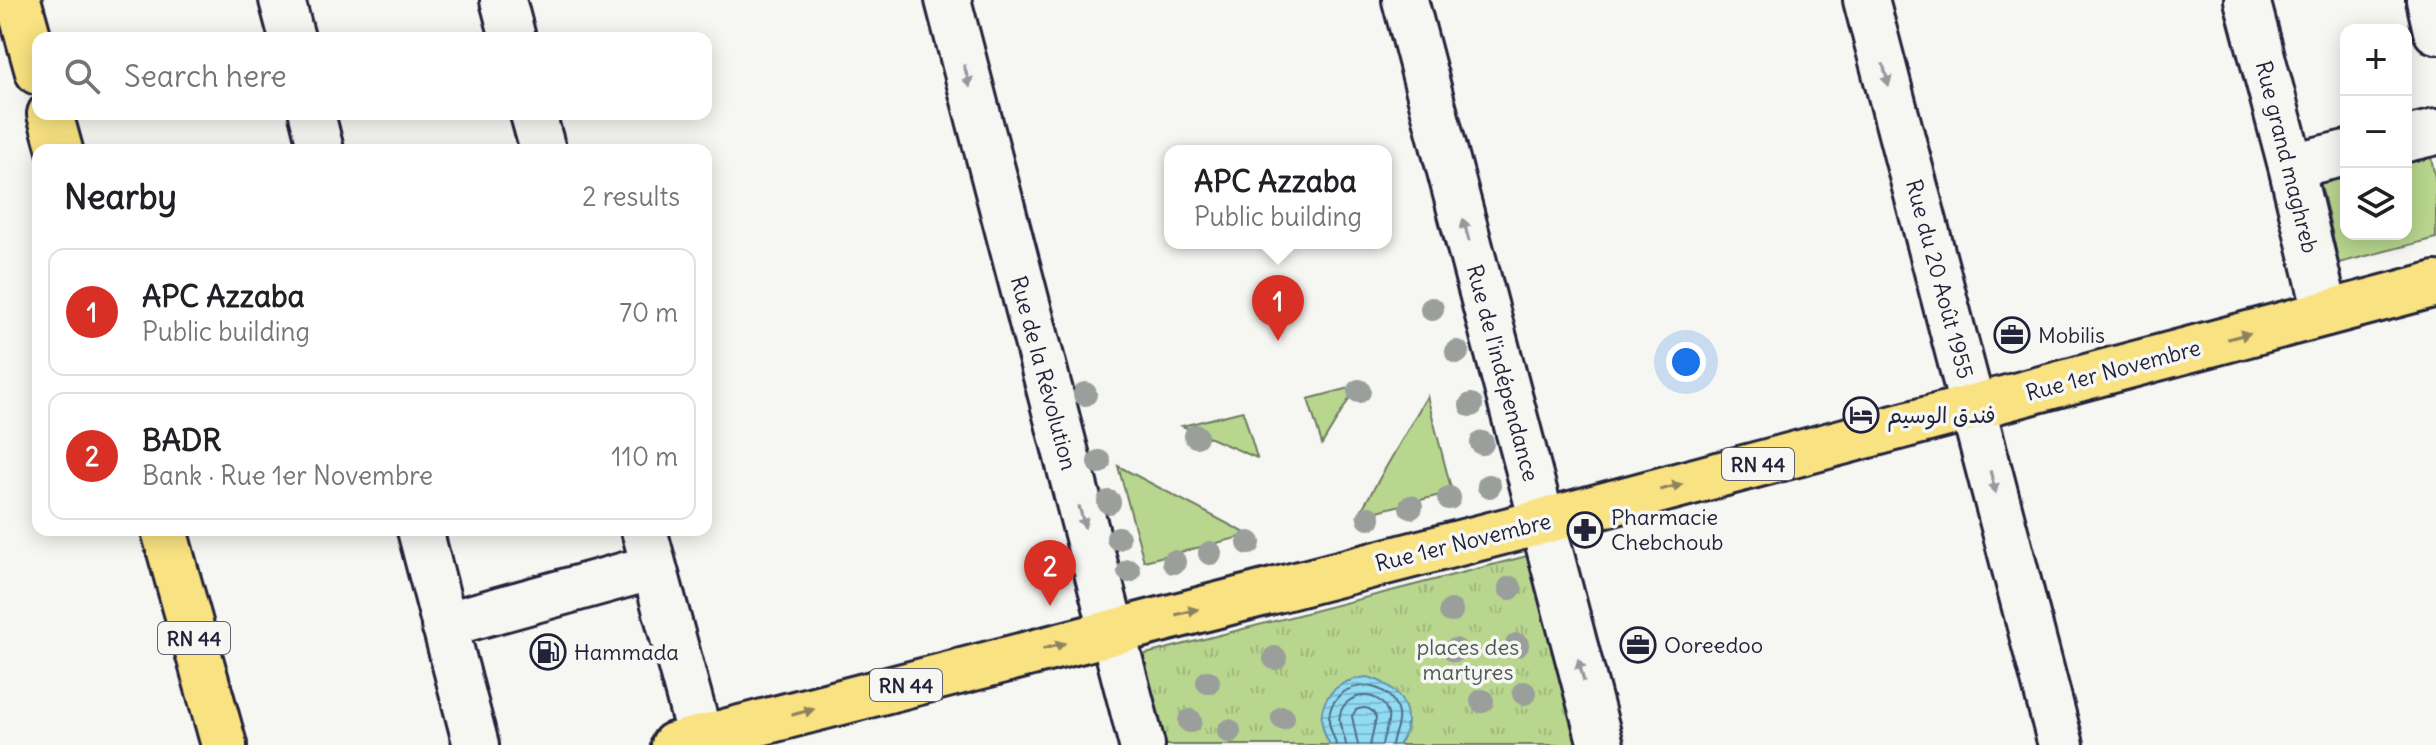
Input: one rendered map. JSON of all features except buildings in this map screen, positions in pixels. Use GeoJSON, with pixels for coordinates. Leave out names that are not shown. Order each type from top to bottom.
{"type":"FeatureCollection","features":[{"type":"Feature","properties":{"kind":"main road"},"geometry":{"type":"LineString","coordinates":[[18,0],[32,50]]}},
{"type":"Feature","properties":{"kind":"main road"},"geometry":{"type":"LineString","coordinates":[[52,120],[58,144]]}},
{"type":"Feature","properties":{"kind":"main road","name":"Rue 1er Novembre"},"geometry":{"type":"LineString","coordinates":[[692,743],[2436,284]]}},
{"type":"Feature","properties":{"kind":"main road","name":"RN 44"},"geometry":{"type":"LineString","coordinates":[[166,536],[224,745]]}},
{"type":"Feature","properties":{"kind":"street"},"geometry":{"type":"LineString","coordinates":[[282,0],[290,32]]}},
{"type":"Feature","properties":{"kind":"street"},"geometry":{"type":"LineString","coordinates":[[503,0],[511,32]]}},
{"type":"Feature","properties":{"kind":"street","name":"Rue de la Révolution"},"geometry":{"type":"LineString","coordinates":[[948,0],[1142,745]]}},
{"type":"Feature","properties":{"kind":"street","name":"Rue de l'indépendance"},"geometry":{"type":"LineString","coordinates":[[1405,0],[1601,745]]}},
{"type":"Feature","properties":{"kind":"street","name":"Rue du 20 Août 1955"},"geometry":{"type":"LineString","coordinates":[[1866,0],[2061,745]]}},
{"type":"Feature","properties":{"kind":"street","name":"Rue grand maghreb"},"geometry":{"type":"LineString","coordinates":[[2247,0],[2326,313]]}},
{"type":"Feature","properties":{"kind":"street"},"geometry":{"type":"LineString","coordinates":[[2429,0],[2436,31]]}},
{"type":"Feature","properties":{"kind":"street"},"geometry":{"type":"LineString","coordinates":[[314,120],[320,144]]}},
{"type":"Feature","properties":{"kind":"street"},"geometry":{"type":"LineString","coordinates":[[535,120],[541,144]]}},
{"type":"Feature","properties":{"kind":"street"},"geometry":{"type":"LineString","coordinates":[[2412,138],[2436,132]]}},
{"type":"Feature","properties":{"kind":"street"},"geometry":{"type":"LineString","coordinates":[[2291,166],[2340,154]]}},
{"type":"Feature","properties":{"kind":"street"},"geometry":{"type":"LineString","coordinates":[[422,536],[476,745]]}},
{"type":"Feature","properties":{"kind":"street"},"geometry":{"type":"LineString","coordinates":[[444,625],[649,548],[692,743]]}},
{"type":"Feature","properties":{"kind":"green space"},"geometry":{"type":"Polygon","coordinates":[[[2428,142],[2436,182],[2436,238],[2339,263],[2317,166],[2340,160],[2340,240],[2412,240],[2412,145],[2428,142]]]}},
{"type":"Feature","properties":{"kind":"green space"},"geometry":{"type":"Polygon","coordinates":[[[1357,386],[1322,444],[1308,399],[1357,386]]]}},
{"type":"Feature","properties":{"kind":"green space"},"geometry":{"type":"Polygon","coordinates":[[[1427,396],[1452,492],[1358,516],[1427,396]]]}},
{"type":"Feature","properties":{"kind":"green space"},"geometry":{"type":"Polygon","coordinates":[[[1243,411],[1257,458],[1182,426],[1243,411]]]}},
{"type":"Feature","properties":{"kind":"green space"},"geometry":{"type":"Polygon","coordinates":[[[1118,466],[1249,535],[1144,561],[1118,466]]]}},
{"type":"Feature","properties":{"kind":"green space","name":"places des martyres"},"geometry":{"type":"Polygon","coordinates":[[[1531,555],[1581,745],[1165,745],[1142,655],[1531,555]]]}},
{"type":"Feature","properties":{"kind":"water"},"geometry":{"type":"Polygon","coordinates":[[[1367,677],[1388,686],[1403,702],[1407,723],[1404,734],[1398,745],[1330,745],[1322,720],[1326,699],[1342,684],[1367,677]]]}},
{"type":"Feature","properties":{"kind":"place","name":"Mobilis"},"geometry":{"type":"Point","coordinates":[2012,335]}},
{"type":"Feature","properties":{"kind":"place","name":"APC Azzaba"},"geometry":{"type":"Point","coordinates":[1278,341]}},
{"type":"Feature","properties":{"kind":"place","name":"فندق الوسيم"},"geometry":{"type":"Point","coordinates":[1861,415]}},
{"type":"Feature","properties":{"kind":"place","name":"Pharmacie Chebchoub"},"geometry":{"type":"Point","coordinates":[1585,530]}},
{"type":"Feature","properties":{"kind":"place","name":"BADR"},"geometry":{"type":"Point","coordinates":[1050,606]}},
{"type":"Feature","properties":{"kind":"place","name":"Ooreedoo"},"geometry":{"type":"Point","coordinates":[1638,645]}},
{"type":"Feature","properties":{"kind":"place","name":"Hammada"},"geometry":{"type":"Point","coordinates":[548,652]}}]}
